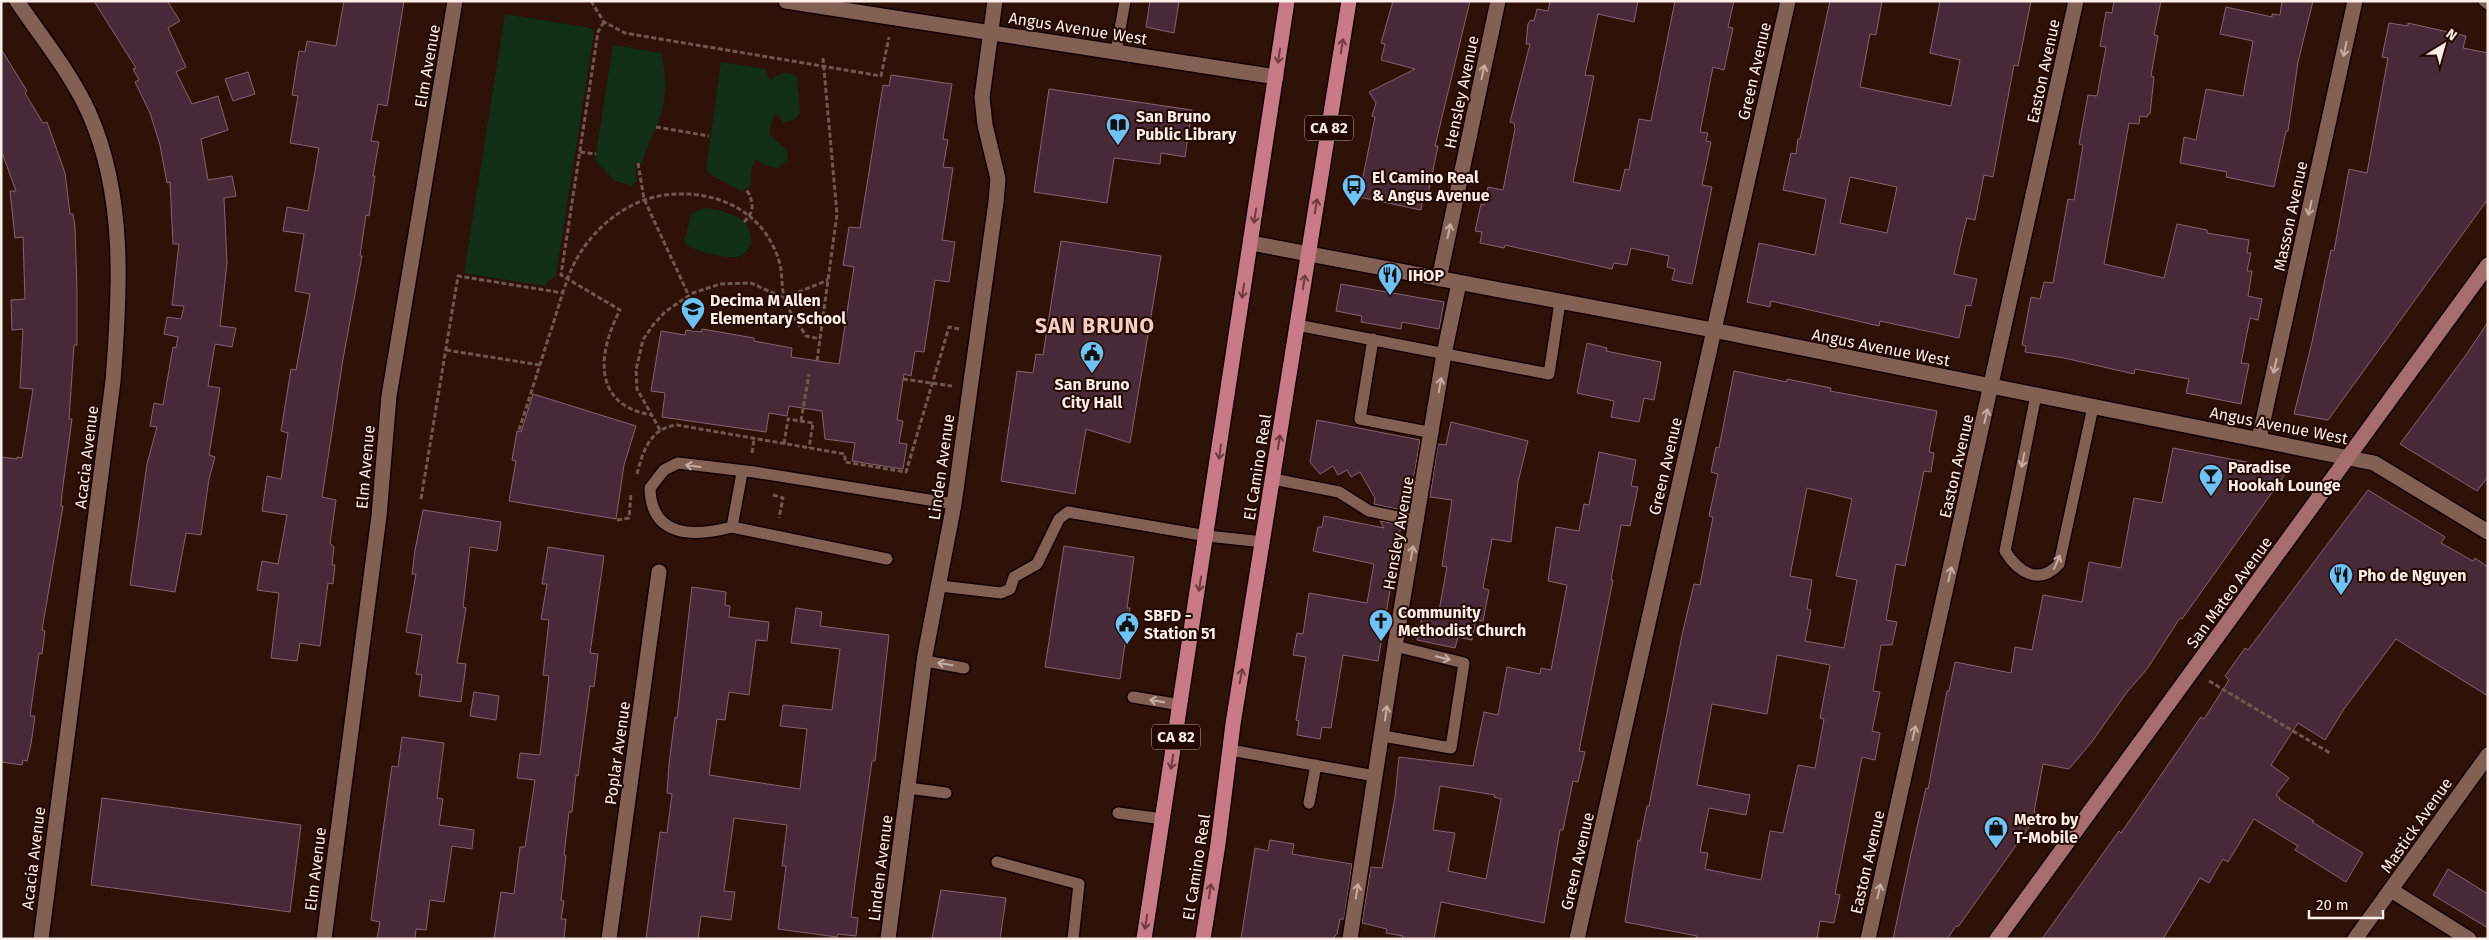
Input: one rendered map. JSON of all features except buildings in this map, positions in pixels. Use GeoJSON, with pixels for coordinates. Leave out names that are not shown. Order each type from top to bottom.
{"type":"FeatureCollection","features":[{"type":"Feature","properties":{"kind":"main road","name":"CA 82"},"geometry":{"type":"LineString","coordinates":[[1144,939],[1207,536],[1287,1]]}},
{"type":"Feature","properties":{"kind":"main road","name":"El Camino Real"},"geometry":{"type":"LineString","coordinates":[[1203,939],[1230,750],[1349,1]]}},
{"type":"Feature","properties":{"kind":"street","name":"Acacia Avenue"},"geometry":{"type":"LineString","coordinates":[[17,1],[66,70],[89,113],[106,163],[114,199],[117,244],[117,333],[113,381],[40,939]]}},
{"type":"Feature","properties":{"kind":"street","name":"Elm Avenue"},"geometry":{"type":"LineString","coordinates":[[324,939],[379,516],[389,396],[455,1]]}},
{"type":"Feature","properties":{"kind":"street","name":"Angus Avenue West"},"geometry":{"type":"LineString","coordinates":[[786,1],[1276,77]]}},
{"type":"Feature","properties":{"kind":"street","name":"Linden Avenue"},"geometry":{"type":"LineString","coordinates":[[888,939],[925,661],[954,504],[996,202],[998,179],[985,125],[982,97],[995,1]]}},
{"type":"Feature","properties":{"kind":"street","name":"Hensley Avenue"},"geometry":{"type":"LineString","coordinates":[[1439,279],[1498,1]]}},
{"type":"Feature","properties":{"kind":"street","name":"Green Avenue"},"geometry":{"type":"LineString","coordinates":[[1577,939],[1788,1]]}},
{"type":"Feature","properties":{"kind":"street","name":"Easton Avenue"},"geometry":{"type":"LineString","coordinates":[[1868,939],[1992,387],[2076,1]]}},
{"type":"Feature","properties":{"kind":"street","name":"Masson Avenue"},"geometry":{"type":"LineString","coordinates":[[2259,439],[2355,1]]}},
{"type":"Feature","properties":{"kind":"street","name":"Angus Avenue West"},"geometry":{"type":"LineString","coordinates":[[1250,243],[1713,330],[2374,462],[2488,532]]}},
{"type":"Feature","properties":{"kind":"street","name":"San Mateo Avenue"},"geometry":{"type":"LineString","coordinates":[[1997,939],[2488,265]]}},
{"type":"Feature","properties":{"kind":"street","name":"Hensley Avenue"},"geometry":{"type":"LineString","coordinates":[[1350,939],[1383,736],[1395,646],[1418,521],[1444,354],[1459,282]]}},
{"type":"Feature","properties":{"kind":"street","name":"Poplar Avenue"},"geometry":{"type":"LineString","coordinates":[[609,939],[659,572]]}},
{"type":"Feature","properties":{"kind":"street","name":"Mastick Avenue"},"geometry":{"type":"LineString","coordinates":[[2355,939],[2488,755]]}},
{"type":"Feature","properties":{"kind":"street"},"geometry":{"type":"LineString","coordinates":[[2391,890],[2469,939]]}},
{"type":"Feature","properties":{"kind":"lane"},"geometry":{"type":"LineString","coordinates":[[1116,52],[1125,1]]}},
{"type":"Feature","properties":{"kind":"lane"},"geometry":{"type":"LineString","coordinates":[[2484,1],[2488,4]]}},
{"type":"Feature","properties":{"kind":"lane"},"geometry":{"type":"LineString","coordinates":[[1297,324],[1549,374],[1560,302]]}},
{"type":"Feature","properties":{"kind":"lane"},"geometry":{"type":"LineString","coordinates":[[1373,339],[1360,419],[1432,433]]}},
{"type":"Feature","properties":{"kind":"lane"},"geometry":{"type":"LineString","coordinates":[[2036,396],[2005,551],[2012,564],[2038,576],[2050,574],[2058,564],[2092,407]]}},
{"type":"Feature","properties":{"kind":"lane"},"geometry":{"type":"LineString","coordinates":[[887,559],[732,527],[707,534],[671,528],[660,522],[654,512],[650,488],[664,470],[678,463],[742,473],[754,472],[954,504]]}},
{"type":"Feature","properties":{"kind":"lane"},"geometry":{"type":"LineString","coordinates":[[732,527],[742,473]]}},
{"type":"Feature","properties":{"kind":"lane"},"geometry":{"type":"LineString","coordinates":[[1273,479],[1339,492],[1368,512],[1418,521]]}},
{"type":"Feature","properties":{"kind":"lane"},"geometry":{"type":"LineString","coordinates":[[940,586],[1001,594],[1010,589],[1014,577],[1037,564],[1059,519],[1068,512],[1207,536],[1264,542]]}},
{"type":"Feature","properties":{"kind":"lane"},"geometry":{"type":"LineString","coordinates":[[1383,736],[1451,748],[1464,663],[1395,646]]}},
{"type":"Feature","properties":{"kind":"lane"},"geometry":{"type":"LineString","coordinates":[[925,661],[964,668]]}},
{"type":"Feature","properties":{"kind":"lane"},"geometry":{"type":"LineString","coordinates":[[1133,697],[1181,705]]}},
{"type":"Feature","properties":{"kind":"lane"},"geometry":{"type":"LineString","coordinates":[[1230,750],[1376,776]]}},
{"type":"Feature","properties":{"kind":"lane"},"geometry":{"type":"LineString","coordinates":[[1309,803],[1316,764]]}},
{"type":"Feature","properties":{"kind":"lane"},"geometry":{"type":"LineString","coordinates":[[908,788],[946,793]]}},
{"type":"Feature","properties":{"kind":"lane"},"geometry":{"type":"LineString","coordinates":[[1118,813],[1163,819]]}},
{"type":"Feature","properties":{"kind":"lane"},"geometry":{"type":"LineString","coordinates":[[998,862],[1079,884],[1073,939]]}},
{"type":"Feature","properties":{"kind":"path"},"geometry":{"type":"LineString","coordinates":[[591,1],[604,22],[625,33],[881,76],[888,37]]}},
{"type":"Feature","properties":{"kind":"path"},"geometry":{"type":"LineString","coordinates":[[604,22],[598,32],[561,275],[620,310],[611,326],[605,349],[603,360],[606,380],[610,389],[625,405],[638,413],[652,416]]}},
{"type":"Feature","properties":{"kind":"path"},"geometry":{"type":"LineString","coordinates":[[817,361],[837,214],[823,58]]}},
{"type":"Feature","properties":{"kind":"path"},"geometry":{"type":"LineString","coordinates":[[656,127],[710,136]]}},
{"type":"Feature","properties":{"kind":"path"},"geometry":{"type":"LineString","coordinates":[[580,152],[596,154]]}},
{"type":"Feature","properties":{"kind":"path"},"geometry":{"type":"LineString","coordinates":[[638,163],[644,199],[689,296]]}},
{"type":"Feature","properties":{"kind":"path"},"geometry":{"type":"LineString","coordinates":[[744,222],[752,211],[753,202],[746,189]]}},
{"type":"Feature","properties":{"kind":"path"},"geometry":{"type":"LineString","coordinates":[[519,430],[568,279],[577,259],[597,232],[620,212],[644,199],[674,194],[706,196],[734,207],[758,224],[776,252],[781,268],[784,298],[806,336],[820,339]]}},
{"type":"Feature","properties":{"kind":"path"},"geometry":{"type":"LineString","coordinates":[[421,498],[458,276],[564,293]]}},
{"type":"Feature","properties":{"kind":"path"},"geometry":{"type":"LineString","coordinates":[[660,430],[637,390],[636,370],[643,340],[666,311],[689,296],[720,284],[751,283],[784,298],[828,280]]}},
{"type":"Feature","properties":{"kind":"path"},"geometry":{"type":"LineString","coordinates":[[636,476],[644,449],[660,430],[677,426],[845,454],[845,462],[906,472],[950,327],[962,329]]}},
{"type":"Feature","properties":{"kind":"path"},"geometry":{"type":"LineString","coordinates":[[446,350],[540,365]]}},
{"type":"Feature","properties":{"kind":"path"},"geometry":{"type":"LineString","coordinates":[[801,421],[809,374]]}},
{"type":"Feature","properties":{"kind":"path"},"geometry":{"type":"LineString","coordinates":[[903,379],[953,386]]}},
{"type":"Feature","properties":{"kind":"path"},"geometry":{"type":"LineString","coordinates":[[784,444],[788,419],[801,421],[813,423],[809,448]]}},
{"type":"Feature","properties":{"kind":"path"},"geometry":{"type":"LineString","coordinates":[[752,453],[754,439]]}},
{"type":"Feature","properties":{"kind":"path"},"geometry":{"type":"LineString","coordinates":[[617,520],[629,518],[629,503],[634,485]]}},
{"type":"Feature","properties":{"kind":"path"},"geometry":{"type":"LineString","coordinates":[[769,495],[783,498]]}},
{"type":"Feature","properties":{"kind":"path"},"geometry":{"type":"LineString","coordinates":[[2202,676],[2330,753]]}},
{"type":"Feature","properties":{"kind":"green space"},"geometry":{"type":"Polygon","coordinates":[[[505,14],[591,28],[594,32],[556,276],[546,283],[545,286],[464,273],[505,14]]]}},
{"type":"Feature","properties":{"kind":"green space"},"geometry":{"type":"Polygon","coordinates":[[[613,45],[661,53],[664,71],[665,88],[661,115],[642,164],[635,163],[637,182],[633,186],[615,181],[595,160],[613,45]]]}},
{"type":"Feature","properties":{"kind":"green space"},"geometry":{"type":"Polygon","coordinates":[[[721,62],[765,69],[770,80],[784,73],[797,77],[800,113],[795,119],[783,123],[780,117],[774,114],[769,134],[788,151],[787,160],[778,168],[765,165],[755,159],[751,172],[751,186],[741,191],[711,175],[706,169],[721,62]]]}},
{"type":"Feature","properties":{"kind":"green space"},"geometry":{"type":"Polygon","coordinates":[[[709,208],[739,218],[749,228],[751,244],[746,252],[737,257],[719,256],[696,250],[686,245],[685,240],[691,214],[701,209],[709,208]]]}},
{"type":"Feature","properties":{"kind":"place","name":"San Bruno Public Library"},"geometry":{"type":"Point","coordinates":[1118,146]}},
{"type":"Feature","properties":{"kind":"place","name":"El Camino Real & Angus Avenue"},"geometry":{"type":"Point","coordinates":[1354,207]}},
{"type":"Feature","properties":{"kind":"place","name":"IHOP"},"geometry":{"type":"Point","coordinates":[1390,296]}},
{"type":"Feature","properties":{"kind":"place","name":"Decima M Allen Elementary School"},"geometry":{"type":"Point","coordinates":[693,330]}},
{"type":"Feature","properties":{"kind":"place","name":"San Bruno City Hall"},"geometry":{"type":"Point","coordinates":[1092,374]}},
{"type":"Feature","properties":{"kind":"place","name":"Paradise Hookah Lounge"},"geometry":{"type":"Point","coordinates":[2211,497]}},
{"type":"Feature","properties":{"kind":"place","name":"Pho de Nguyen"},"geometry":{"type":"Point","coordinates":[2341,596]}},
{"type":"Feature","properties":{"kind":"place","name":"Community Methodist Church"},"geometry":{"type":"Point","coordinates":[1381,642]}},
{"type":"Feature","properties":{"kind":"place","name":"SBFD - Station 51"},"geometry":{"type":"Point","coordinates":[1127,645]}},
{"type":"Feature","properties":{"kind":"place","name":"Metro by T-Mobile"},"geometry":{"type":"Point","coordinates":[1996,849]}},
{"type":"Feature","properties":{"kind":"district","name":"SAN BRUNO"},"geometry":{"type":"Point","coordinates":[1095,326]}}]}
